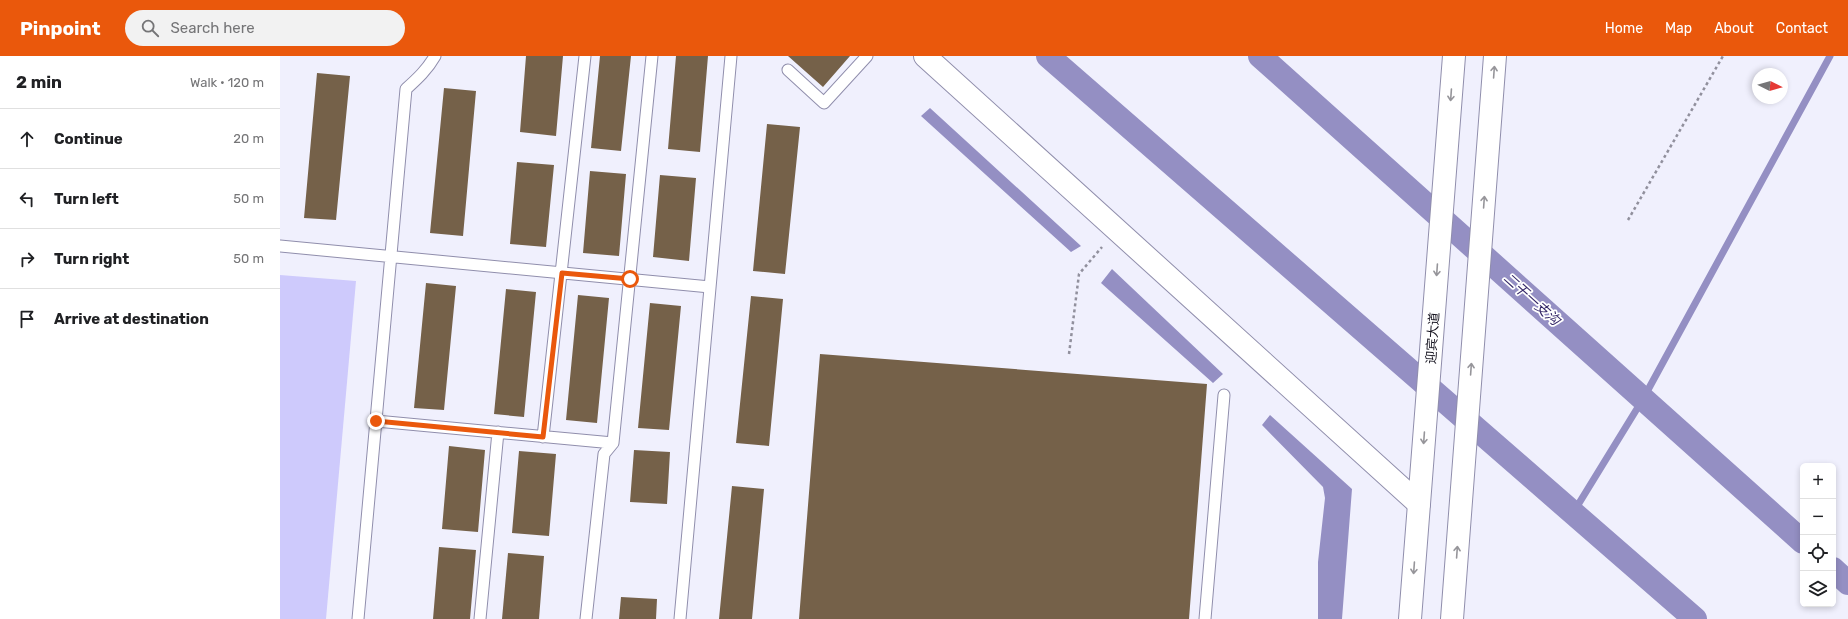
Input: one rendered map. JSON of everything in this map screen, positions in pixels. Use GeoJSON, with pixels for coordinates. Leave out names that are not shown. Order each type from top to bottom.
{"type":"FeatureCollection","features":[{"type":"Feature","properties":{"kind":"main road"},"geometry":{"type":"LineString","coordinates":[[924,56],[1419,504]]}},
{"type":"Feature","properties":{"kind":"main road","name":"迎宾大道"},"geometry":{"type":"LineString","coordinates":[[1410,619],[1454,56]]}},
{"type":"Feature","properties":{"kind":"main road"},"geometry":{"type":"LineString","coordinates":[[1452,619],[1496,56]]}},
{"type":"Feature","properties":{"kind":"lane"},"geometry":{"type":"LineString","coordinates":[[358,619],[406,89],[430,65],[435,56]]}},
{"type":"Feature","properties":{"kind":"lane"},"geometry":{"type":"LineString","coordinates":[[543,437],[585,56]]}},
{"type":"Feature","properties":{"kind":"lane"},"geometry":{"type":"LineString","coordinates":[[586,619],[604,454],[613,443],[652,56]]}},
{"type":"Feature","properties":{"kind":"lane"},"geometry":{"type":"LineString","coordinates":[[680,619],[731,56]]}},
{"type":"Feature","properties":{"kind":"lane"},"geometry":{"type":"LineString","coordinates":[[788,70],[824,103],[867,56]]}},
{"type":"Feature","properties":{"kind":"lane"},"geometry":{"type":"LineString","coordinates":[[280,246],[710,287]]}},
{"type":"Feature","properties":{"kind":"lane"},"geometry":{"type":"LineString","coordinates":[[1205,619],[1224,395]]}},
{"type":"Feature","properties":{"kind":"lane"},"geometry":{"type":"LineString","coordinates":[[376,421],[613,443]]}},
{"type":"Feature","properties":{"kind":"lane"},"geometry":{"type":"LineString","coordinates":[[480,619],[498,432]]}},
{"type":"Feature","properties":{"kind":"path"},"geometry":{"type":"LineString","coordinates":[[1628,220],[1723,56]]}},
{"type":"Feature","properties":{"kind":"path"},"geometry":{"type":"LineString","coordinates":[[1069,354],[1079,274],[1117,230]]}},
{"type":"Feature","properties":{"kind":"shaded area"},"geometry":{"type":"Polygon","coordinates":[[[930,108],[1081,246],[1071,252],[921,116],[930,108]]]}},
{"type":"Feature","properties":{"kind":"shaded area"},"geometry":{"type":"Polygon","coordinates":[[[1112,269],[1223,374],[1213,383],[1101,283],[1112,269]]]}},
{"type":"Feature","properties":{"kind":"shaded area"},"geometry":{"type":"Polygon","coordinates":[[[280,275],[356,281],[326,619],[280,619],[280,275]]]}},
{"type":"Feature","properties":{"kind":"shaded area"},"geometry":{"type":"Polygon","coordinates":[[[1270,415],[1352,489],[1342,619],[1318,619],[1318,562],[1325,498],[1323,487],[1262,425],[1270,415]]]}},
{"type":"Feature","properties":{"kind":"building"},"geometry":{"type":"Polygon","coordinates":[[[526,56],[563,56],[556,136],[520,132],[526,56]]]}},
{"type":"Feature","properties":{"kind":"building"},"geometry":{"type":"Polygon","coordinates":[[[600,56],[631,56],[621,151],[591,148],[600,56]]]}},
{"type":"Feature","properties":{"kind":"building"},"geometry":{"type":"Polygon","coordinates":[[[676,56],[708,56],[700,152],[668,149],[676,56]]]}},
{"type":"Feature","properties":{"kind":"building"},"geometry":{"type":"Polygon","coordinates":[[[788,56],[850,56],[823,87],[788,56]]]}},
{"type":"Feature","properties":{"kind":"building"},"geometry":{"type":"Polygon","coordinates":[[[317,73],[350,76],[336,220],[304,218],[317,73]]]}},
{"type":"Feature","properties":{"kind":"building"},"geometry":{"type":"Polygon","coordinates":[[[444,88],[476,91],[463,236],[430,233],[444,88]]]}},
{"type":"Feature","properties":{"kind":"building"},"geometry":{"type":"Polygon","coordinates":[[[767,124],[800,127],[785,274],[753,271],[767,124]]]}},
{"type":"Feature","properties":{"kind":"building"},"geometry":{"type":"Polygon","coordinates":[[[517,162],[554,165],[546,247],[510,244],[517,162]]]}},
{"type":"Feature","properties":{"kind":"building"},"geometry":{"type":"Polygon","coordinates":[[[590,171],[626,174],[619,256],[583,253],[590,171]]]}},
{"type":"Feature","properties":{"kind":"building"},"geometry":{"type":"Polygon","coordinates":[[[660,175],[696,178],[689,261],[653,257],[660,175]]]}},
{"type":"Feature","properties":{"kind":"building"},"geometry":{"type":"Polygon","coordinates":[[[426,283],[456,286],[444,410],[414,408],[426,283]]]}},
{"type":"Feature","properties":{"kind":"building"},"geometry":{"type":"Polygon","coordinates":[[[506,289],[536,292],[524,417],[494,414],[506,289]]]}},
{"type":"Feature","properties":{"kind":"building"},"geometry":{"type":"Polygon","coordinates":[[[578,295],[609,298],[597,423],[566,420],[578,295]]]}},
{"type":"Feature","properties":{"kind":"building"},"geometry":{"type":"Polygon","coordinates":[[[751,296],[783,299],[769,446],[736,443],[751,296]]]}},
{"type":"Feature","properties":{"kind":"building"},"geometry":{"type":"Polygon","coordinates":[[[650,303],[681,306],[669,430],[638,428],[650,303]]]}},
{"type":"Feature","properties":{"kind":"building"},"geometry":{"type":"Polygon","coordinates":[[[820,354],[1207,384],[1189,619],[799,619],[820,354]]]}},
{"type":"Feature","properties":{"kind":"building"},"geometry":{"type":"Polygon","coordinates":[[[449,446],[485,450],[478,532],[442,529],[449,446]]]}},
{"type":"Feature","properties":{"kind":"building"},"geometry":{"type":"Polygon","coordinates":[[[634,450],[670,452],[667,504],[630,502],[634,450]]]}},
{"type":"Feature","properties":{"kind":"building"},"geometry":{"type":"Polygon","coordinates":[[[519,451],[556,454],[549,536],[512,533],[519,451]]]}},
{"type":"Feature","properties":{"kind":"building"},"geometry":{"type":"Polygon","coordinates":[[[732,486],[764,489],[752,619],[719,619],[732,486]]]}},
{"type":"Feature","properties":{"kind":"building"},"geometry":{"type":"Polygon","coordinates":[[[439,547],[476,550],[470,619],[433,619],[439,547]]]}},
{"type":"Feature","properties":{"kind":"building"},"geometry":{"type":"Polygon","coordinates":[[[508,553],[544,556],[539,619],[502,619],[508,553]]]}},
{"type":"Feature","properties":{"kind":"building"},"geometry":{"type":"Polygon","coordinates":[[[621,597],[657,599],[656,619],[619,619],[621,597]]]}},
{"type":"Feature","properties":{"kind":"waterway"},"geometry":{"type":"LineString","coordinates":[[1048,56],[1695,619]]}},
{"type":"Feature","properties":{"kind":"waterway","name":"二干一支沟"},"geometry":{"type":"LineString","coordinates":[[1260,56],[1800,539]]}},
{"type":"Feature","properties":{"kind":"waterway"},"geometry":{"type":"LineString","coordinates":[[1573,513],[1643,399],[1830,56]]}},
{"type":"Feature","properties":{"kind":"waterway","name":"二干一支沟"},"geometry":{"type":"LineString","coordinates":[[1835,571],[1848,583]]}},
{"type":"Feature","properties":{"kind":"route"},"geometry":{"type":"LineString","coordinates":[[376,421],[543,437],[562,273],[630,279]]}}]}
